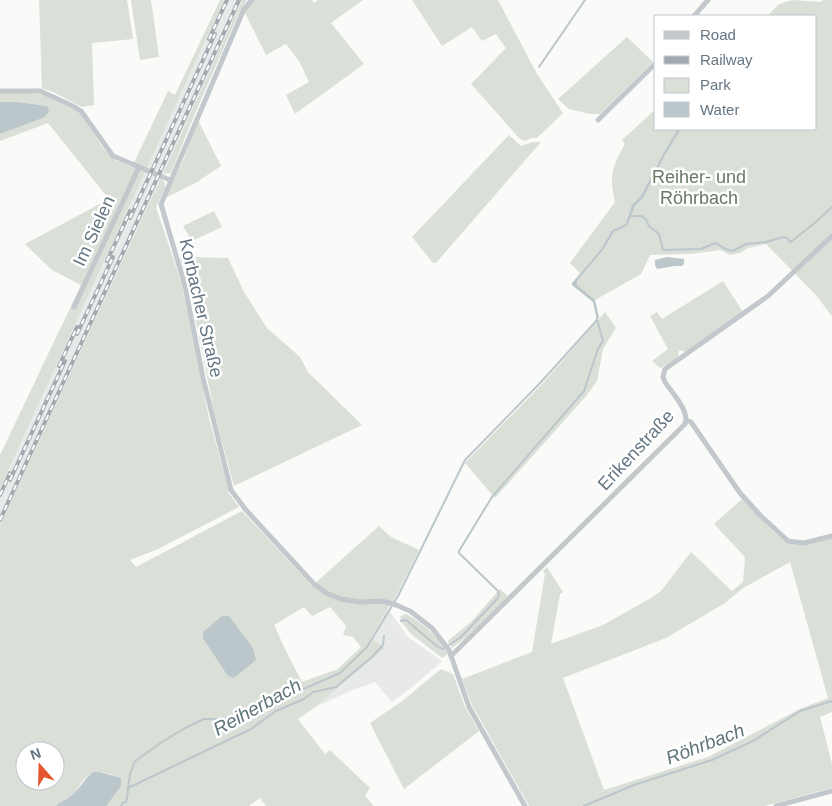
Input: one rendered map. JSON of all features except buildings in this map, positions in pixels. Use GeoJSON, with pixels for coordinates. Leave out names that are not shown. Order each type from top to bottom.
{"type":"FeatureCollection","features":[{"type":"Feature","properties":{"kind":"street","name":"Korbacher Straße"},"geometry":{"type":"LineString","coordinates":[[252,0],[244,9],[163,196],[161,209],[182,275],[202,378],[232,490],[246,510],[308,577],[326,593],[353,602],[382,601],[410,611],[423,620],[444,643],[450,653]]}},
{"type":"Feature","properties":{"kind":"street"},"geometry":{"type":"LineString","coordinates":[[695,15],[708,0]]}},
{"type":"Feature","properties":{"kind":"street"},"geometry":{"type":"LineString","coordinates":[[598,120],[654,65]]}},
{"type":"Feature","properties":{"kind":"street"},"geometry":{"type":"LineString","coordinates":[[0,91],[40,91],[78,108],[113,156],[170,180]]}},
{"type":"Feature","properties":{"kind":"street","name":"Im Sielen"},"geometry":{"type":"LineString","coordinates":[[74,307],[139,167]]}},
{"type":"Feature","properties":{"kind":"street","name":"Erikenstraße"},"geometry":{"type":"LineString","coordinates":[[450,653],[684,424],[686,413],[665,382],[663,377],[665,369],[751,309],[832,236]]}},
{"type":"Feature","properties":{"kind":"street"},"geometry":{"type":"LineString","coordinates":[[686,420],[691,422],[740,493],[788,541],[804,543],[832,536]]}},
{"type":"Feature","properties":{"kind":"street"},"geometry":{"type":"LineString","coordinates":[[450,653],[469,707],[525,806]]}},
{"type":"Feature","properties":{"kind":"street"},"geometry":{"type":"LineString","coordinates":[[776,806],[832,792]]}},
{"type":"Feature","properties":{"kind":"shaded area"},"geometry":{"type":"Polygon","coordinates":[[[224,0],[242,0],[0,525],[0,488],[224,0]]]}},
{"type":"Feature","properties":{"kind":"shaded area"},"geometry":{"type":"Polygon","coordinates":[[[388,609],[408,637],[442,661],[392,702],[375,682],[350,691],[314,708],[384,648],[371,638],[388,609]]]}},
{"type":"Feature","properties":{"kind":"green space"},"geometry":{"type":"Polygon","coordinates":[[[39,0],[127,0],[133,39],[92,43],[94,105],[82,107],[51,91],[42,89],[39,0]]]}},
{"type":"Feature","properties":{"kind":"green space"},"geometry":{"type":"Polygon","coordinates":[[[131,0],[151,0],[159,57],[140,60],[131,0]]]}},
{"type":"Feature","properties":{"kind":"green space"},"geometry":{"type":"Polygon","coordinates":[[[220,0],[224,0],[0,488],[0,455],[81,285],[52,270],[25,244],[109,199],[48,123],[0,141],[0,134],[43,118],[47,106],[18,102],[0,102],[0,93],[46,95],[79,112],[104,149],[115,160],[132,167],[168,91],[175,95],[220,0]]]}},
{"type":"Feature","properties":{"kind":"green space"},"geometry":{"type":"Polygon","coordinates":[[[242,0],[247,0],[239,13],[171,173],[163,174],[242,0]]]}},
{"type":"Feature","properties":{"kind":"green space"},"geometry":{"type":"Polygon","coordinates":[[[255,0],[312,0],[314,3],[318,0],[363,0],[331,23],[364,64],[295,114],[286,95],[309,82],[299,61],[286,44],[266,55],[244,11],[255,0]]]}},
{"type":"Feature","properties":{"kind":"green space"},"geometry":{"type":"Polygon","coordinates":[[[412,0],[498,0],[537,74],[563,113],[537,138],[525,141],[520,139],[471,84],[506,48],[496,34],[482,41],[472,27],[442,46],[412,0]]]}},
{"type":"Feature","properties":{"kind":"green space","name":"Reiher- und Röhrbach"},"geometry":{"type":"Polygon","coordinates":[[[793,0],[821,2],[823,0],[832,0],[832,316],[815,294],[766,244],[730,255],[721,250],[691,254],[650,255],[641,274],[595,300],[577,285],[577,281],[603,250],[614,232],[627,226],[626,224],[612,230],[601,249],[580,273],[570,263],[615,202],[612,178],[617,159],[625,144],[622,140],[654,111],[654,130],[817,130],[817,15],[768,15],[779,4],[793,0]]]}},
{"type":"Feature","properties":{"kind":"green space"},"geometry":{"type":"Polygon","coordinates":[[[627,37],[653,62],[600,114],[590,114],[569,109],[558,99],[627,37]]]}},
{"type":"Feature","properties":{"kind":"green space"},"geometry":{"type":"Polygon","coordinates":[[[198,120],[221,166],[197,182],[165,198],[183,161],[198,120]]]}},
{"type":"Feature","properties":{"kind":"green space"},"geometry":{"type":"Polygon","coordinates":[[[509,135],[521,146],[532,142],[541,142],[436,263],[433,263],[412,237],[509,135]]]}},
{"type":"Feature","properties":{"kind":"green space"},"geometry":{"type":"Polygon","coordinates":[[[161,178],[165,183],[165,188],[156,207],[182,285],[209,418],[228,492],[239,507],[158,549],[130,560],[136,567],[242,511],[312,586],[379,526],[391,537],[419,550],[393,602],[383,603],[390,605],[371,638],[385,648],[314,708],[298,719],[325,754],[330,750],[370,788],[365,796],[374,806],[266,806],[260,798],[249,806],[106,806],[121,778],[96,772],[87,777],[73,794],[56,806],[0,806],[0,525],[161,178]],[[304,607],[274,625],[302,682],[338,669],[361,647],[353,637],[343,635],[346,626],[330,607],[312,616],[304,607]]]}},
{"type":"Feature","properties":{"kind":"green space"},"geometry":{"type":"Polygon","coordinates":[[[214,211],[222,227],[192,241],[183,226],[214,211]]]}},
{"type":"Feature","properties":{"kind":"green space"},"geometry":{"type":"Polygon","coordinates":[[[180,257],[228,258],[244,292],[267,328],[300,357],[308,372],[362,425],[234,486],[215,416],[191,298],[180,257]]]}},
{"type":"Feature","properties":{"kind":"green space"},"geometry":{"type":"Polygon","coordinates":[[[723,281],[743,312],[686,352],[679,350],[678,358],[660,368],[652,361],[668,349],[650,316],[657,312],[662,319],[723,281]]]}},
{"type":"Feature","properties":{"kind":"green space"},"geometry":{"type":"Polygon","coordinates":[[[605,312],[616,328],[603,349],[597,381],[587,395],[495,498],[465,463],[544,382],[605,312]]]}},
{"type":"Feature","properties":{"kind":"green space"},"geometry":{"type":"Polygon","coordinates":[[[742,499],[787,543],[804,545],[832,538],[832,712],[820,717],[832,764],[832,788],[764,806],[529,806],[472,705],[462,679],[532,652],[545,574],[543,571],[547,567],[563,592],[560,594],[551,644],[603,625],[651,598],[661,591],[691,552],[732,591],[743,582],[745,557],[714,524],[742,499]],[[790,562],[743,588],[725,603],[666,638],[563,678],[604,790],[708,757],[800,709],[828,698],[790,562]]]}},
{"type":"Feature","properties":{"kind":"green space"},"geometry":{"type":"Polygon","coordinates":[[[500,589],[508,596],[464,639],[452,648],[448,641],[471,622],[500,589]]]}},
{"type":"Feature","properties":{"kind":"green space"},"geometry":{"type":"Polygon","coordinates":[[[406,614],[430,631],[448,654],[442,658],[411,634],[400,620],[401,616],[406,614]]]}},
{"type":"Feature","properties":{"kind":"green space"},"geometry":{"type":"Polygon","coordinates":[[[441,669],[453,674],[465,707],[479,731],[404,789],[370,723],[401,702],[441,669]]]}},
{"type":"Feature","properties":{"kind":"water"},"geometry":{"type":"Polygon","coordinates":[[[0,102],[18,102],[47,106],[49,112],[43,118],[0,134],[0,102]]]}},
{"type":"Feature","properties":{"kind":"water"},"geometry":{"type":"Polygon","coordinates":[[[677,130],[680,130],[643,198],[635,206],[627,226],[614,232],[603,250],[577,281],[577,285],[595,300],[599,317],[597,320],[593,302],[572,283],[601,249],[612,230],[626,224],[632,205],[641,196],[677,130]]]}},
{"type":"Feature","properties":{"kind":"water"},"geometry":{"type":"Polygon","coordinates":[[[667,257],[684,259],[684,264],[682,266],[657,269],[655,260],[667,257]]]}},
{"type":"Feature","properties":{"kind":"water"},"geometry":{"type":"Polygon","coordinates":[[[222,616],[229,616],[253,648],[256,660],[234,678],[228,676],[203,638],[203,632],[222,616]]]}},
{"type":"Feature","properties":{"kind":"water"},"geometry":{"type":"Polygon","coordinates":[[[93,772],[121,778],[121,786],[106,806],[56,806],[73,794],[93,772]]]}},
{"type":"Feature","properties":{"kind":"waterway"},"geometry":{"type":"LineString","coordinates":[[539,67],[585,0]]}},
{"type":"Feature","properties":{"kind":"waterway"},"geometry":{"type":"LineString","coordinates":[[630,216],[645,218],[649,226],[659,234],[663,250],[701,249],[715,243],[733,251],[746,244],[766,242],[783,237],[787,238],[790,242],[832,207]]}},
{"type":"Feature","properties":{"kind":"waterway"},"geometry":{"type":"LineString","coordinates":[[401,621],[406,620],[438,647],[443,649],[461,637],[499,596],[498,591],[459,551],[492,497],[584,391],[598,349],[603,341],[597,319]]}},
{"type":"Feature","properties":{"kind":"waterway"},"geometry":{"type":"LineString","coordinates":[[121,806],[122,803],[126,802],[130,774],[135,761],[162,742],[204,719],[233,719],[251,716],[276,701],[340,673],[367,647],[398,596],[465,460],[542,381],[597,320]]}},
{"type":"Feature","properties":{"kind":"waterway","name":"Reiherbach"},"geometry":{"type":"LineString","coordinates":[[128,788],[251,729],[276,711],[304,699],[313,692],[336,687],[373,656],[383,645],[384,636]]}},
{"type":"Feature","properties":{"kind":"waterway","name":"Röhrbach"},"geometry":{"type":"LineString","coordinates":[[584,806],[634,785],[712,760],[753,741],[800,711],[832,701]]}},
{"type":"Feature","properties":{"kind":"railway"},"geometry":{"type":"LineString","coordinates":[[209,39],[227,0]]}},
{"type":"Feature","properties":{"kind":"railway"},"geometry":{"type":"LineString","coordinates":[[0,520],[239,0]]}},
{"type":"Feature","properties":{"kind":"railway"},"geometry":{"type":"LineString","coordinates":[[130,218],[215,34]]}},
{"type":"Feature","properties":{"kind":"railway"},"geometry":{"type":"LineString","coordinates":[[107,261],[130,211]]}},
{"type":"Feature","properties":{"kind":"railway"},"geometry":{"type":"LineString","coordinates":[[77,334],[113,257]]}},
{"type":"Feature","properties":{"kind":"railway"},"geometry":{"type":"LineString","coordinates":[[59,366],[77,327]]}},
{"type":"Feature","properties":{"kind":"railway"},"geometry":{"type":"LineString","coordinates":[[10,480],[65,361]]}},
{"type":"Feature","properties":{"kind":"railway"},"geometry":{"type":"LineString","coordinates":[[0,495],[10,473]]}}]}
